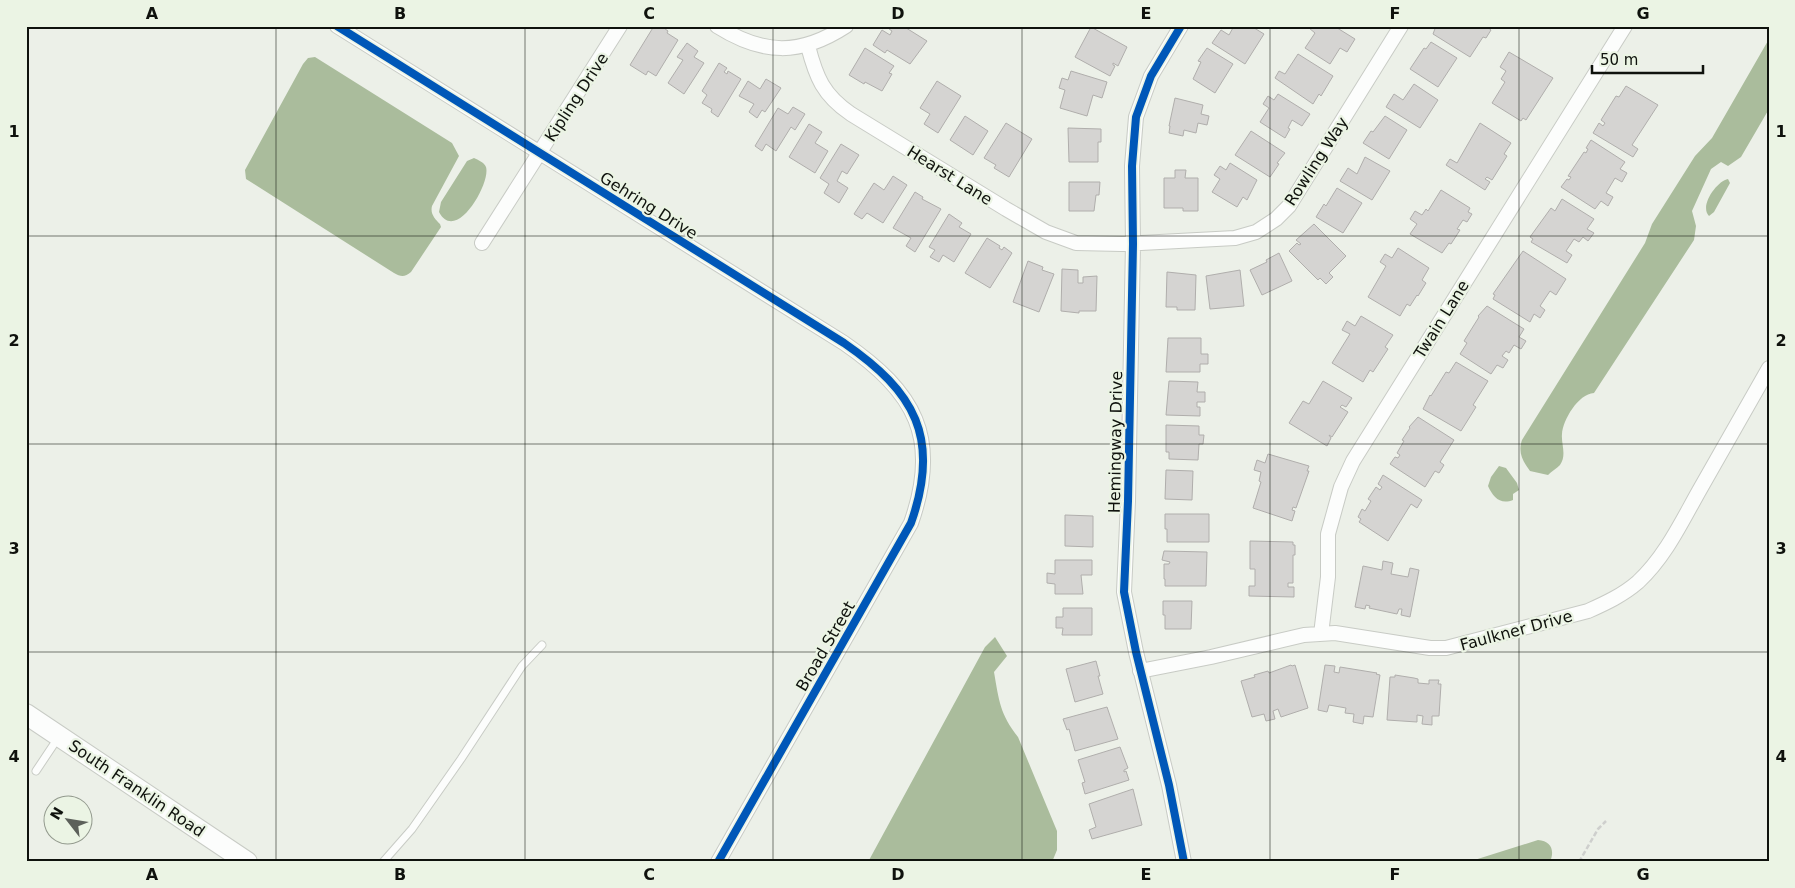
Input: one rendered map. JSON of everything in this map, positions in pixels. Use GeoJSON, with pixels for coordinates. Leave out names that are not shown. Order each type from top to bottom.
{"type":"FeatureCollection","features":[{"type":"Feature","properties":{"kind":"main road","name":"South Franklin Road"},"geometry":{"type":"LineString","coordinates":[[26,714],[247,862]]}},
{"type":"Feature","properties":{"kind":"street","name":"Gehring Drive"},"geometry":{"type":"LineString","coordinates":[[337,26],[844,343],[871,362],[900,392],[912,411],[921,433]]}},
{"type":"Feature","properties":{"kind":"street","name":"Kipling Drive"},"geometry":{"type":"LineString","coordinates":[[482,243],[620,26]]}},
{"type":"Feature","properties":{"kind":"street"},"geometry":{"type":"LineString","coordinates":[[717,26],[732,36],[760,46],[784,49],[808,46],[829,38],[846,26]]}},
{"type":"Feature","properties":{"kind":"street","name":"Hemingway Drive"},"geometry":{"type":"LineString","coordinates":[[1181,26],[1151,76],[1136,117],[1132,166],[1133,244],[1128,501],[1124,592],[1140,671],[1169,785],[1184,862]]}},
{"type":"Feature","properties":{"kind":"street","name":"Rowling Way"},"geometry":{"type":"LineString","coordinates":[[1133,244],[1235,238],[1256,232],[1276,219],[1289,206],[1401,26]]}},
{"type":"Feature","properties":{"kind":"street","name":"Twain Lane"},"geometry":{"type":"LineString","coordinates":[[1321,634],[1328,577],[1328,534],[1341,487],[1353,461],[1626,26]]}},
{"type":"Feature","properties":{"kind":"street","name":"Hearst Lane"},"geometry":{"type":"LineString","coordinates":[[808,46],[815,72],[825,90],[840,107],[998,204],[1046,232],[1076,243],[1133,244]]}},
{"type":"Feature","properties":{"kind":"street","name":"Faulkner Drive"},"geometry":{"type":"LineString","coordinates":[[1140,671],[1211,657],[1304,635],[1335,633],[1430,648],[1446,648],[1588,610],[1624,593],[1652,568],[1671,540],[1769,368]]}},
{"type":"Feature","properties":{"kind":"street","name":"Broad Street"},"geometry":{"type":"LineString","coordinates":[[718,862],[911,523],[919,499],[922,476],[921,433]]}},
{"type":"Feature","properties":{"kind":"lane"},"geometry":{"type":"LineString","coordinates":[[383,862],[412,829],[522,666],[542,645]]}},
{"type":"Feature","properties":{"kind":"lane"},"geometry":{"type":"LineString","coordinates":[[36,771],[60,736]]}},
{"type":"Feature","properties":{"kind":"path"},"geometry":{"type":"LineString","coordinates":[[1579,862],[1598,829],[1606,821]]}},
{"type":"Feature","properties":{"kind":"shaded area"},"geometry":{"type":"Polygon","coordinates":[[[1769,39],[1769,109],[1741,157],[1728,166],[1721,162],[1711,169],[1692,211],[1696,226],[1694,240],[1594,393],[1582,398],[1568,415],[1562,434],[1563,453],[1560,465],[1548,475],[1530,471],[1522,456],[1520,448],[1522,440],[1645,243],[1652,224],[1695,156],[1712,138],[1769,39]]]}},
{"type":"Feature","properties":{"kind":"shaded area"},"geometry":{"type":"Polygon","coordinates":[[[315,57],[452,143],[459,156],[432,206],[432,214],[441,227],[411,272],[405,276],[394,273],[246,179],[245,170],[303,64],[308,58],[315,57]]]}},
{"type":"Feature","properties":{"kind":"shaded area"},"geometry":{"type":"Polygon","coordinates":[[[474,158],[482,162],[486,167],[486,175],[478,197],[463,216],[454,221],[446,220],[439,212],[441,202],[467,161],[474,158]]]}},
{"type":"Feature","properties":{"kind":"shaded area"},"geometry":{"type":"Polygon","coordinates":[[[1728,179],[1730,183],[1714,212],[1709,216],[1706,212],[1708,200],[1719,184],[1728,179]]]}},
{"type":"Feature","properties":{"kind":"shaded area"},"geometry":{"type":"Polygon","coordinates":[[[1499,466],[1506,468],[1517,483],[1519,490],[1513,494],[1513,500],[1501,501],[1492,494],[1488,486],[1491,477],[1499,466]]]}},
{"type":"Feature","properties":{"kind":"shaded area"},"geometry":{"type":"Polygon","coordinates":[[[995,637],[1007,656],[994,672],[1001,707],[1007,721],[1018,737],[1057,831],[1057,850],[1052,862],[868,862],[985,647],[995,637]]]}},
{"type":"Feature","properties":{"kind":"shaded area"},"geometry":{"type":"Polygon","coordinates":[[[1538,840],[1546,842],[1551,847],[1550,862],[1468,862],[1538,840]]]}},
{"type":"Feature","properties":{"kind":"building"},"geometry":{"type":"Polygon","coordinates":[[[654,26],[661,26],[668,31],[667,33],[678,40],[656,76],[648,71],[646,75],[630,65],[654,26]]]}},
{"type":"Feature","properties":{"kind":"building"},"geometry":{"type":"Polygon","coordinates":[[[890,26],[903,26],[927,41],[910,64],[887,50],[885,53],[873,45],[882,30],[890,35],[892,31],[889,29],[890,26]]]}},
{"type":"Feature","properties":{"kind":"building"},"geometry":{"type":"Polygon","coordinates":[[[1234,26],[1251,26],[1264,34],[1245,64],[1212,43],[1221,30],[1229,35],[1234,26]]]}},
{"type":"Feature","properties":{"kind":"building"},"geometry":{"type":"Polygon","coordinates":[[[1310,26],[1334,26],[1355,39],[1347,52],[1340,48],[1330,64],[1305,48],[1315,33],[1309,28],[1310,26]]]}},
{"type":"Feature","properties":{"kind":"building"},"geometry":{"type":"Polygon","coordinates":[[[1436,26],[1486,26],[1491,30],[1486,38],[1483,37],[1470,57],[1433,34],[1436,26]]]}},
{"type":"Feature","properties":{"kind":"building"},"geometry":{"type":"Polygon","coordinates":[[[1091,27],[1127,47],[1118,66],[1113,63],[1115,66],[1110,76],[1075,57],[1091,27]]]}},
{"type":"Feature","properties":{"kind":"building"},"geometry":{"type":"Polygon","coordinates":[[[1431,42],[1457,58],[1438,87],[1410,69],[1424,48],[1426,49],[1431,42]]]}},
{"type":"Feature","properties":{"kind":"building"},"geometry":{"type":"Polygon","coordinates":[[[687,43],[698,51],[694,57],[704,63],[684,94],[668,83],[683,60],[677,57],[687,43]]]}},
{"type":"Feature","properties":{"kind":"building"},"geometry":{"type":"Polygon","coordinates":[[[865,48],[894,66],[889,73],[892,74],[882,91],[865,82],[864,84],[849,75],[865,48]]]}},
{"type":"Feature","properties":{"kind":"building"},"geometry":{"type":"Polygon","coordinates":[[[1207,48],[1233,64],[1215,93],[1193,79],[1201,62],[1198,61],[1207,48]]]}},
{"type":"Feature","properties":{"kind":"building"},"geometry":{"type":"Polygon","coordinates":[[[1509,52],[1553,78],[1526,120],[1523,118],[1521,121],[1492,103],[1505,82],[1501,79],[1506,71],[1500,67],[1509,52]]]}},
{"type":"Feature","properties":{"kind":"building"},"geometry":{"type":"Polygon","coordinates":[[[1298,54],[1333,76],[1321,96],[1319,94],[1313,104],[1275,78],[1279,71],[1285,74],[1298,54]]]}},
{"type":"Feature","properties":{"kind":"building"},"geometry":{"type":"Polygon","coordinates":[[[719,63],[727,68],[724,72],[727,74],[728,71],[741,79],[718,117],[711,112],[712,109],[702,103],[707,95],[702,91],[719,63]]]}},
{"type":"Feature","properties":{"kind":"building"},"geometry":{"type":"Polygon","coordinates":[[[1071,71],[1107,82],[1102,98],[1093,95],[1087,116],[1060,108],[1065,90],[1059,88],[1062,78],[1068,80],[1071,71]]]}},
{"type":"Feature","properties":{"kind":"building"},"geometry":{"type":"Polygon","coordinates":[[[766,79],[781,88],[765,112],[762,110],[757,118],[749,112],[754,104],[739,96],[748,81],[760,89],[766,79]]]}},
{"type":"Feature","properties":{"kind":"building"},"geometry":{"type":"Polygon","coordinates":[[[937,81],[961,96],[938,133],[924,124],[930,114],[920,108],[937,81]]]}},
{"type":"Feature","properties":{"kind":"building"},"geometry":{"type":"Polygon","coordinates":[[[1414,84],[1438,100],[1420,128],[1386,107],[1394,94],[1403,100],[1414,84]]]}},
{"type":"Feature","properties":{"kind":"building"},"geometry":{"type":"Polygon","coordinates":[[[1626,86],[1658,105],[1632,145],[1638,149],[1633,157],[1593,133],[1599,123],[1603,126],[1605,123],[1601,120],[1616,96],[1619,97],[1626,86]]]}},
{"type":"Feature","properties":{"kind":"building"},"geometry":{"type":"Polygon","coordinates":[[[1278,94],[1310,114],[1302,126],[1292,120],[1285,138],[1260,122],[1269,108],[1263,104],[1268,96],[1274,100],[1278,94]]]}},
{"type":"Feature","properties":{"kind":"building"},"geometry":{"type":"Polygon","coordinates":[[[1175,98],[1203,105],[1201,114],[1209,116],[1207,125],[1198,123],[1196,133],[1184,130],[1183,136],[1169,133],[1175,98]]]}},
{"type":"Feature","properties":{"kind":"building"},"geometry":{"type":"Polygon","coordinates":[[[793,107],[805,114],[795,130],[791,127],[776,151],[766,144],[762,151],[755,146],[778,108],[788,114],[793,107]]]}},
{"type":"Feature","properties":{"kind":"building"},"geometry":{"type":"Polygon","coordinates":[[[965,116],[988,131],[973,155],[950,140],[965,116]]]}},
{"type":"Feature","properties":{"kind":"building"},"geometry":{"type":"Polygon","coordinates":[[[1385,116],[1407,130],[1389,159],[1363,143],[1385,116]]]}},
{"type":"Feature","properties":{"kind":"building"},"geometry":{"type":"Polygon","coordinates":[[[1006,123],[1032,139],[1009,177],[994,168],[996,165],[984,158],[1006,123]]]}},
{"type":"Feature","properties":{"kind":"building"},"geometry":{"type":"Polygon","coordinates":[[[1480,123],[1511,143],[1504,154],[1507,156],[1492,180],[1487,177],[1485,179],[1490,182],[1485,190],[1446,165],[1450,159],[1457,163],[1480,123]]]}},
{"type":"Feature","properties":{"kind":"building"},"geometry":{"type":"Polygon","coordinates":[[[809,124],[822,132],[815,143],[828,151],[815,173],[789,157],[809,124]]]}},
{"type":"Feature","properties":{"kind":"building"},"geometry":{"type":"Polygon","coordinates":[[[1068,128],[1101,129],[1101,142],[1098,142],[1098,162],[1069,162],[1068,128]]]}},
{"type":"Feature","properties":{"kind":"building"},"geometry":{"type":"Polygon","coordinates":[[[1251,131],[1285,153],[1270,177],[1235,155],[1251,131]]]}},
{"type":"Feature","properties":{"kind":"building"},"geometry":{"type":"Polygon","coordinates":[[[1591,140],[1625,162],[1620,169],[1627,173],[1622,182],[1615,178],[1606,193],[1613,197],[1608,206],[1601,201],[1595,209],[1561,187],[1571,177],[1568,176],[1584,152],[1586,153],[1588,149],[1586,148],[1591,140]]]}},
{"type":"Feature","properties":{"kind":"building"},"geometry":{"type":"Polygon","coordinates":[[[841,144],[859,155],[847,174],[842,171],[837,181],[848,188],[839,203],[824,193],[829,184],[820,178],[841,144]]]}},
{"type":"Feature","properties":{"kind":"building"},"geometry":{"type":"Polygon","coordinates":[[[1365,157],[1390,171],[1372,200],[1340,181],[1348,168],[1357,174],[1365,157]]]}},
{"type":"Feature","properties":{"kind":"building"},"geometry":{"type":"Polygon","coordinates":[[[1230,163],[1257,180],[1247,200],[1243,197],[1237,207],[1212,192],[1220,179],[1214,175],[1220,166],[1226,170],[1230,163]]]}},
{"type":"Feature","properties":{"kind":"building"},"geometry":{"type":"Polygon","coordinates":[[[1175,170],[1186,170],[1185,178],[1198,178],[1198,211],[1183,211],[1183,208],[1164,208],[1164,178],[1175,178],[1175,170]]]}},
{"type":"Feature","properties":{"kind":"building"},"geometry":{"type":"Polygon","coordinates":[[[893,176],[907,185],[883,223],[867,213],[862,219],[854,214],[874,183],[884,190],[893,176]]]}},
{"type":"Feature","properties":{"kind":"building"},"geometry":{"type":"Polygon","coordinates":[[[1069,182],[1100,182],[1099,195],[1096,195],[1094,211],[1069,211],[1069,182]]]}},
{"type":"Feature","properties":{"kind":"building"},"geometry":{"type":"Polygon","coordinates":[[[1337,188],[1362,203],[1343,233],[1316,217],[1324,204],[1326,206],[1337,188]]]}},
{"type":"Feature","properties":{"kind":"building"},"geometry":{"type":"Polygon","coordinates":[[[1441,190],[1470,208],[1468,212],[1472,214],[1467,222],[1463,220],[1457,229],[1460,230],[1451,244],[1449,243],[1442,253],[1410,234],[1417,224],[1410,219],[1415,211],[1422,215],[1426,209],[1428,211],[1441,190]]]}},
{"type":"Feature","properties":{"kind":"building"},"geometry":{"type":"Polygon","coordinates":[[[915,192],[923,197],[922,199],[941,209],[915,252],[906,246],[911,238],[893,228],[915,192]]]}},
{"type":"Feature","properties":{"kind":"building"},"geometry":{"type":"Polygon","coordinates":[[[1562,199],[1594,219],[1587,229],[1594,233],[1588,241],[1583,237],[1579,242],[1574,239],[1566,251],[1572,255],[1567,263],[1531,242],[1533,239],[1530,237],[1551,208],[1555,211],[1562,199]]]}},
{"type":"Feature","properties":{"kind":"building"},"geometry":{"type":"Polygon","coordinates":[[[949,214],[962,223],[959,227],[971,234],[954,262],[943,255],[939,262],[930,257],[935,250],[929,247],[949,214]]]}},
{"type":"Feature","properties":{"kind":"building"},"geometry":{"type":"Polygon","coordinates":[[[1314,224],[1346,256],[1329,273],[1333,277],[1326,284],[1320,278],[1318,280],[1289,251],[1297,243],[1301,244],[1296,240],[1314,224]]]}},
{"type":"Feature","properties":{"kind":"building"},"geometry":{"type":"Polygon","coordinates":[[[987,238],[1000,246],[999,248],[1002,250],[1004,247],[1012,253],[990,288],[965,273],[987,238]]]}},
{"type":"Feature","properties":{"kind":"building"},"geometry":{"type":"Polygon","coordinates":[[[1398,248],[1429,268],[1422,280],[1426,283],[1410,306],[1407,304],[1400,316],[1368,297],[1386,266],[1380,262],[1385,254],[1392,258],[1398,248]]]}},
{"type":"Feature","properties":{"kind":"building"},"geometry":{"type":"Polygon","coordinates":[[[1523,251],[1566,279],[1556,295],[1550,291],[1540,306],[1545,310],[1540,318],[1534,314],[1530,322],[1493,299],[1495,295],[1493,294],[1523,251]]]}},
{"type":"Feature","properties":{"kind":"building"},"geometry":{"type":"Polygon","coordinates":[[[1279,253],[1292,281],[1262,295],[1250,270],[1267,262],[1266,260],[1279,253]]]}},
{"type":"Feature","properties":{"kind":"building"},"geometry":{"type":"Polygon","coordinates":[[[1028,261],[1043,267],[1042,270],[1054,274],[1039,312],[1013,302],[1028,261]]]}},
{"type":"Feature","properties":{"kind":"building"},"geometry":{"type":"Polygon","coordinates":[[[1062,269],[1078,270],[1078,283],[1083,283],[1083,277],[1097,276],[1096,311],[1079,311],[1079,313],[1061,311],[1062,269]]]}},
{"type":"Feature","properties":{"kind":"building"},"geometry":{"type":"Polygon","coordinates":[[[1240,270],[1244,306],[1210,309],[1206,276],[1240,270]]]}},
{"type":"Feature","properties":{"kind":"building"},"geometry":{"type":"Polygon","coordinates":[[[1167,272],[1196,275],[1195,310],[1177,310],[1177,307],[1166,307],[1167,272]]]}},
{"type":"Feature","properties":{"kind":"building"},"geometry":{"type":"Polygon","coordinates":[[[1487,306],[1524,329],[1519,337],[1526,341],[1521,349],[1514,345],[1509,353],[1506,351],[1502,356],[1508,360],[1503,368],[1497,365],[1491,374],[1460,354],[1467,343],[1464,341],[1478,316],[1487,306]]]}},
{"type":"Feature","properties":{"kind":"building"},"geometry":{"type":"Polygon","coordinates":[[[1361,316],[1393,335],[1385,347],[1388,349],[1373,372],[1370,370],[1363,382],[1332,363],[1350,334],[1342,330],[1347,321],[1355,326],[1361,316]]]}},
{"type":"Feature","properties":{"kind":"building"},"geometry":{"type":"Polygon","coordinates":[[[1168,338],[1201,338],[1201,354],[1208,354],[1208,364],[1200,364],[1200,372],[1166,372],[1168,338]]]}},
{"type":"Feature","properties":{"kind":"building"},"geometry":{"type":"Polygon","coordinates":[[[1456,362],[1488,381],[1473,405],[1476,407],[1461,431],[1423,409],[1446,372],[1449,373],[1456,362]]]}},
{"type":"Feature","properties":{"kind":"building"},"geometry":{"type":"Polygon","coordinates":[[[1169,381],[1198,382],[1197,392],[1205,392],[1205,402],[1197,402],[1197,407],[1200,407],[1200,416],[1166,415],[1169,381]]]}},
{"type":"Feature","properties":{"kind":"building"},"geometry":{"type":"Polygon","coordinates":[[[1323,381],[1352,398],[1346,407],[1342,405],[1340,407],[1348,412],[1332,437],[1329,435],[1331,438],[1327,446],[1289,423],[1303,401],[1309,404],[1323,381]]]}},
{"type":"Feature","properties":{"kind":"building"},"geometry":{"type":"Polygon","coordinates":[[[1418,417],[1454,440],[1440,462],[1444,465],[1439,473],[1435,471],[1425,487],[1390,464],[1395,457],[1398,458],[1400,455],[1397,453],[1404,441],[1402,440],[1409,427],[1418,417]]]}},
{"type":"Feature","properties":{"kind":"building"},"geometry":{"type":"Polygon","coordinates":[[[1166,425],[1199,426],[1199,435],[1204,435],[1203,444],[1199,444],[1198,460],[1169,459],[1169,452],[1166,452],[1166,425]]]}},
{"type":"Feature","properties":{"kind":"building"},"geometry":{"type":"Polygon","coordinates":[[[1268,454],[1309,466],[1296,508],[1293,507],[1292,510],[1295,511],[1292,521],[1253,508],[1261,482],[1259,481],[1261,472],[1254,470],[1257,460],[1265,463],[1268,454]]]}},
{"type":"Feature","properties":{"kind":"building"},"geometry":{"type":"Polygon","coordinates":[[[1166,470],[1193,471],[1192,500],[1165,499],[1166,470]]]}},
{"type":"Feature","properties":{"kind":"building"},"geometry":{"type":"Polygon","coordinates":[[[1383,475],[1422,500],[1417,508],[1411,504],[1388,541],[1359,522],[1361,519],[1358,517],[1362,509],[1365,511],[1371,501],[1368,499],[1376,487],[1380,490],[1382,487],[1378,484],[1383,475]]]}},
{"type":"Feature","properties":{"kind":"building"},"geometry":{"type":"Polygon","coordinates":[[[1165,514],[1209,514],[1209,542],[1167,542],[1165,514]]]}},
{"type":"Feature","properties":{"kind":"building"},"geometry":{"type":"Polygon","coordinates":[[[1065,515],[1093,516],[1093,547],[1065,546],[1065,515]]]}},
{"type":"Feature","properties":{"kind":"building"},"geometry":{"type":"Polygon","coordinates":[[[1250,541],[1293,542],[1293,545],[1295,545],[1295,555],[1293,555],[1293,583],[1288,583],[1288,587],[1294,587],[1294,597],[1249,596],[1249,586],[1255,586],[1255,569],[1250,569],[1250,541]]]}},
{"type":"Feature","properties":{"kind":"building"},"geometry":{"type":"Polygon","coordinates":[[[1164,551],[1207,552],[1206,586],[1165,586],[1164,564],[1169,564],[1170,562],[1162,560],[1164,551]]]}},
{"type":"Feature","properties":{"kind":"building"},"geometry":{"type":"Polygon","coordinates":[[[1055,560],[1092,560],[1092,575],[1081,575],[1083,594],[1055,594],[1055,584],[1047,583],[1047,573],[1055,574],[1055,560]]]}},
{"type":"Feature","properties":{"kind":"building"},"geometry":{"type":"Polygon","coordinates":[[[1383,561],[1393,563],[1391,574],[1408,577],[1410,568],[1419,570],[1410,617],[1401,615],[1402,609],[1399,609],[1397,614],[1369,608],[1370,606],[1366,605],[1365,609],[1355,607],[1363,566],[1382,570],[1383,561]]]}},
{"type":"Feature","properties":{"kind":"building"},"geometry":{"type":"Polygon","coordinates":[[[1163,601],[1192,601],[1191,629],[1165,629],[1163,601]]]}},
{"type":"Feature","properties":{"kind":"building"},"geometry":{"type":"Polygon","coordinates":[[[1063,608],[1092,608],[1092,635],[1062,635],[1063,628],[1056,628],[1056,617],[1063,617],[1063,608]]]}},
{"type":"Feature","properties":{"kind":"building"},"geometry":{"type":"Polygon","coordinates":[[[1096,661],[1103,694],[1075,702],[1066,669],[1096,661]]]}},
{"type":"Feature","properties":{"kind":"building"},"geometry":{"type":"Polygon","coordinates":[[[1295,665],[1308,708],[1281,717],[1278,709],[1273,711],[1275,719],[1266,721],[1264,714],[1252,717],[1241,681],[1255,677],[1254,675],[1268,671],[1269,673],[1295,665]]]}},
{"type":"Feature","properties":{"kind":"building"},"geometry":{"type":"Polygon","coordinates":[[[1325,665],[1335,666],[1334,672],[1339,673],[1340,667],[1380,675],[1373,717],[1364,716],[1363,724],[1353,722],[1354,714],[1345,713],[1346,708],[1329,705],[1327,712],[1318,710],[1325,665]]]}},
{"type":"Feature","properties":{"kind":"building"},"geometry":{"type":"Polygon","coordinates":[[[1395,675],[1418,679],[1418,683],[1429,684],[1429,680],[1439,680],[1438,684],[1441,684],[1439,716],[1432,716],[1432,725],[1422,724],[1423,716],[1417,715],[1417,722],[1387,720],[1390,677],[1395,677],[1395,675]]]}},
{"type":"Feature","properties":{"kind":"building"},"geometry":{"type":"Polygon","coordinates":[[[1107,707],[1118,739],[1075,751],[1069,729],[1067,730],[1063,719],[1107,707]]]}},
{"type":"Feature","properties":{"kind":"building"},"geometry":{"type":"Polygon","coordinates":[[[1120,747],[1128,768],[1124,772],[1126,771],[1129,780],[1085,794],[1082,783],[1085,782],[1078,760],[1120,747]]]}},
{"type":"Feature","properties":{"kind":"building"},"geometry":{"type":"Polygon","coordinates":[[[1133,789],[1142,825],[1092,839],[1089,830],[1096,827],[1089,804],[1133,789]]]}},
{"type":"Feature","properties":{"kind":"cycle path"},"geometry":{"type":"LineString","coordinates":[[337,26],[844,343],[889,380],[904,399],[915,419],[922,442],[923,466],[920,493],[911,523],[718,862]]}},
{"type":"Feature","properties":{"kind":"cycle path"},"geometry":{"type":"LineString","coordinates":[[1181,26],[1151,76],[1136,117],[1132,166],[1133,244],[1128,501],[1124,592],[1136,652],[1169,785],[1184,862]]}}]}
